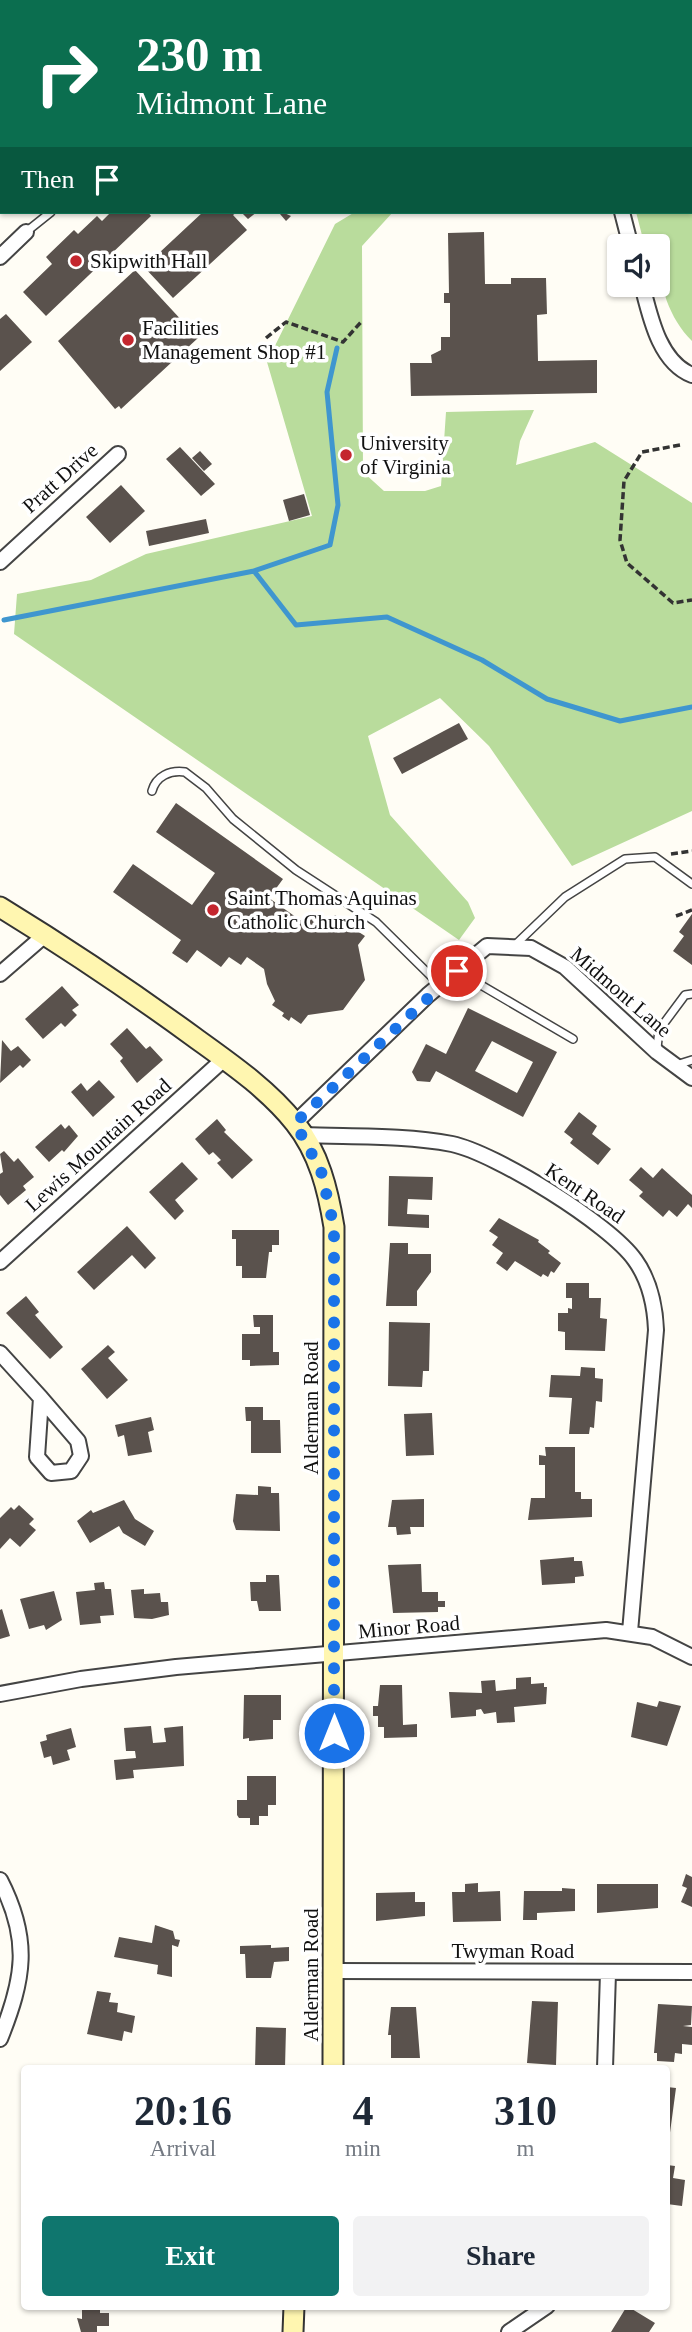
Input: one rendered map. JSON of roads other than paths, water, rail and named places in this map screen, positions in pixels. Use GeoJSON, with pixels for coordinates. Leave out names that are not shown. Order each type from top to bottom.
{"type":"FeatureCollection","features":[{"type":"Feature","properties":{"kind":"main road","name":"Alderman Road"},"geometry":{"type":"LineString","coordinates":[[0,907],[127,988],[224,1059],[277,1103],[299,1129],[321,1171],[334,1227],[333,2065]]}},
{"type":"Feature","properties":{"kind":"main road"},"geometry":{"type":"LineString","coordinates":[[293,2332],[294,2310]]}},
{"type":"Feature","properties":{"kind":"street"},"geometry":{"type":"LineString","coordinates":[[623,214],[628,234]]}},
{"type":"Feature","properties":{"kind":"street"},"geometry":{"type":"LineString","coordinates":[[0,257],[26,232]]}},
{"type":"Feature","properties":{"kind":"street"},"geometry":{"type":"LineString","coordinates":[[646,297],[660,341],[674,363],[692,375]]}},
{"type":"Feature","properties":{"kind":"street","name":"Pratt Drive"},"geometry":{"type":"LineString","coordinates":[[0,562],[118,454]]}},
{"type":"Feature","properties":{"kind":"street"},"geometry":{"type":"LineString","coordinates":[[0,974],[45,935]]}},
{"type":"Feature","properties":{"kind":"street","name":"Midmont Lane"},"geometry":{"type":"LineString","coordinates":[[299,1129],[440,985],[487,946],[531,948],[565,967],[641,1037],[657,1047],[675,1066],[692,1078]]}},
{"type":"Feature","properties":{"kind":"street","name":"Lewis Mountain Road"},"geometry":{"type":"LineString","coordinates":[[0,1262],[224,1059]]}},
{"type":"Feature","properties":{"kind":"street","name":"Kent Road"},"geometry":{"type":"LineString","coordinates":[[299,1129],[425,1140],[477,1152],[504,1164],[604,1229],[636,1261],[649,1285],[656,1330],[630,1632]]}},
{"type":"Feature","properties":{"kind":"street"},"geometry":{"type":"LineString","coordinates":[[0,1353],[41,1398],[78,1441],[81,1456],[71,1471],[51,1473],[37,1457],[41,1398]]}},
{"type":"Feature","properties":{"kind":"street","name":"Minor Road"},"geometry":{"type":"LineString","coordinates":[[0,1694],[81,1679],[176,1667],[606,1630],[652,1637],[692,1657]]}},
{"type":"Feature","properties":{"kind":"street"},"geometry":{"type":"LineString","coordinates":[[0,1880],[15,1913],[22,1950],[18,1991],[0,2039]]}},
{"type":"Feature","properties":{"kind":"street","name":"Twyman Road"},"geometry":{"type":"LineString","coordinates":[[334,1971],[692,1972]]}},
{"type":"Feature","properties":{"kind":"street"},"geometry":{"type":"LineString","coordinates":[[605,2065],[608,1973]]}},
{"type":"Feature","properties":{"kind":"street"},"geometry":{"type":"LineString","coordinates":[[509,2332],[543,2310]]}},
{"type":"Feature","properties":{"kind":"lane"},"geometry":{"type":"LineString","coordinates":[[26,232],[48,214]]}},
{"type":"Feature","properties":{"kind":"lane"},"geometry":{"type":"LineString","coordinates":[[152,791],[154,782],[165,774],[184,772],[205,788],[233,819],[296,870],[376,922],[440,985]]}},
{"type":"Feature","properties":{"kind":"lane"},"geometry":{"type":"LineString","coordinates":[[513,947],[565,897],[625,859],[655,857],[692,884]]}},
{"type":"Feature","properties":{"kind":"lane"},"geometry":{"type":"LineString","coordinates":[[457,971],[573,1039]]}},
{"type":"Feature","properties":{"kind":"lane"},"geometry":{"type":"LineString","coordinates":[[657,1047],[659,1030],[685,995],[692,994]]}},
{"type":"Feature","properties":{"kind":"lane"},"geometry":{"type":"LineString","coordinates":[[641,1037],[659,1030]]}},
{"type":"Feature","properties":{"kind":"lane"},"geometry":{"type":"LineString","coordinates":[[675,1066],[692,1060]]}},
{"type":"Feature","properties":{"kind":"waterway"},"geometry":{"type":"LineString","coordinates":[[4,620],[254,571],[330,545],[338,505],[327,392],[337,348]]}},
{"type":"Feature","properties":{"kind":"waterway"},"geometry":{"type":"LineString","coordinates":[[254,571],[296,625],[387,617],[482,660],[547,699],[620,721],[692,707]]}},
{"type":"Feature","properties":{"kind":"place","name":"Skipwith Hall"},"geometry":{"type":"Point","coordinates":[76,261]}},
{"type":"Feature","properties":{"kind":"place","name":"Facilities Management Shop #1"},"geometry":{"type":"Point","coordinates":[128,340]}},
{"type":"Feature","properties":{"kind":"place","name":"University of Virginia"},"geometry":{"type":"Point","coordinates":[346,455]}},
{"type":"Feature","properties":{"kind":"place","name":"Saint Thomas Aquinas Catholic Church"},"geometry":{"type":"Point","coordinates":[213,910]}}]}
